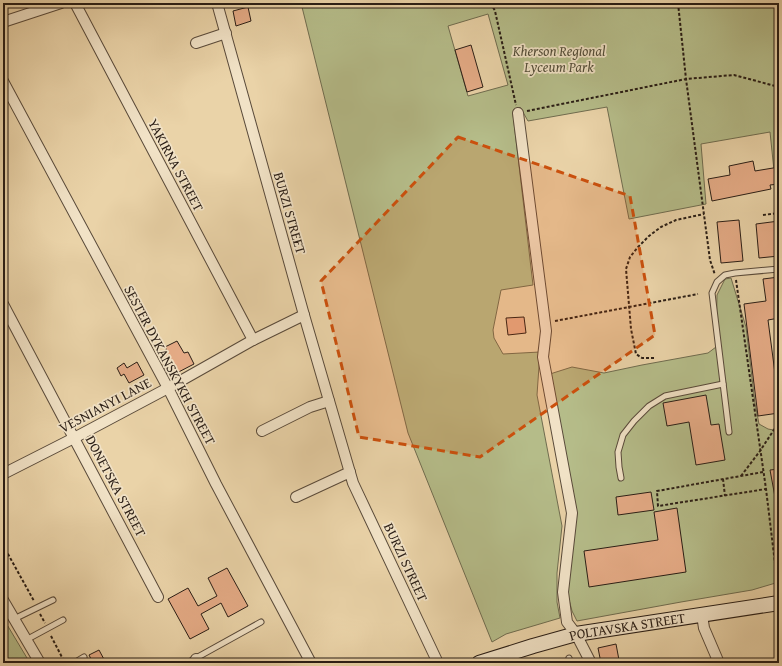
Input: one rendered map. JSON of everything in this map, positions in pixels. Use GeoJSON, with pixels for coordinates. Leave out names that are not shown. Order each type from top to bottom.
{"type":"FeatureCollection","features":[{"type":"Feature","properties":{"kind":"main road","name":"POLTAVSKA STREET"},"geometry":{"type":"LineString","coordinates":[[478,663],[576,634],[779,603]]}},
{"type":"Feature","properties":{"kind":"street"},"geometry":{"type":"LineString","coordinates":[[3,22],[61,3]]}},
{"type":"Feature","properties":{"kind":"street","name":"YAKIRNA STREET"},"geometry":{"type":"LineString","coordinates":[[75,3],[253,340]]}},
{"type":"Feature","properties":{"kind":"street","name":"BURZI STREET"},"geometry":{"type":"LineString","coordinates":[[217,3],[304,315],[353,483],[438,663]]}},
{"type":"Feature","properties":{"kind":"street"},"geometry":{"type":"LineString","coordinates":[[196,43],[226,33]]}},
{"type":"Feature","properties":{"kind":"street","name":"SESTER DYKANSKYKH STREET"},"geometry":{"type":"LineString","coordinates":[[3,81],[168,388],[216,484],[311,663]]}},
{"type":"Feature","properties":{"kind":"street"},"geometry":{"type":"LineString","coordinates":[[518,113],[546,331],[543,357],[572,513],[563,592],[567,622],[576,634],[591,663]]}},
{"type":"Feature","properties":{"kind":"street","name":"DONETSKA STREET"},"geometry":{"type":"LineString","coordinates":[[3,304],[158,597]]}},
{"type":"Feature","properties":{"kind":"street","name":"VESNIANYI LANE"},"geometry":{"type":"LineString","coordinates":[[3,474],[168,388],[253,340],[304,315]]}},
{"type":"Feature","properties":{"kind":"street"},"geometry":{"type":"LineString","coordinates":[[262,431],[310,407],[329,401]]}},
{"type":"Feature","properties":{"kind":"street"},"geometry":{"type":"LineString","coordinates":[[296,497],[350,472]]}},
{"type":"Feature","properties":{"kind":"street"},"geometry":{"type":"LineString","coordinates":[[3,600],[40,663]]}},
{"type":"Feature","properties":{"kind":"street"},"geometry":{"type":"LineString","coordinates":[[702,615],[704,628],[719,663]]}},
{"type":"Feature","properties":{"kind":"lane"},"geometry":{"type":"LineString","coordinates":[[729,432],[712,293],[717,282],[725,276],[735,273],[779,269]]}},
{"type":"Feature","properties":{"kind":"lane"},"geometry":{"type":"LineString","coordinates":[[621,478],[618,452],[623,435],[649,406],[665,396],[723,384]]}},
{"type":"Feature","properties":{"kind":"lane"},"geometry":{"type":"LineString","coordinates":[[14,619],[53,600]]}},
{"type":"Feature","properties":{"kind":"lane"},"geometry":{"type":"LineString","coordinates":[[26,640],[63,620]]}},
{"type":"Feature","properties":{"kind":"lane"},"geometry":{"type":"LineString","coordinates":[[194,662],[261,622]]}},
{"type":"Feature","properties":{"kind":"lane"},"geometry":{"type":"LineString","coordinates":[[74,663],[84,658]]}},
{"type":"Feature","properties":{"kind":"path"},"geometry":{"type":"LineString","coordinates":[[491,3],[518,113],[686,80],[734,75],[779,87]]}},
{"type":"Feature","properties":{"kind":"path"},"geometry":{"type":"LineString","coordinates":[[678,3],[686,80],[710,260],[717,282]]}},
{"type":"Feature","properties":{"kind":"path"},"geometry":{"type":"LineString","coordinates":[[763,215],[779,213]]}},
{"type":"Feature","properties":{"kind":"path"},"geometry":{"type":"LineString","coordinates":[[654,358],[642,358],[636,354],[631,329],[626,269],[630,257],[649,236],[661,227],[676,220],[704,214]]}},
{"type":"Feature","properties":{"kind":"path"},"geometry":{"type":"LineString","coordinates":[[735,273],[766,489],[778,588]]}},
{"type":"Feature","properties":{"kind":"path"},"geometry":{"type":"LineString","coordinates":[[545,323],[698,294]]}},
{"type":"Feature","properties":{"kind":"path"},"geometry":{"type":"LineString","coordinates":[[741,476],[779,422]]}},
{"type":"Feature","properties":{"kind":"path"},"geometry":{"type":"LineString","coordinates":[[763,472],[657,491],[658,506],[766,489]]}},
{"type":"Feature","properties":{"kind":"path"},"geometry":{"type":"LineString","coordinates":[[723,479],[725,496]]}},
{"type":"Feature","properties":{"kind":"highlighted area"},"geometry":{"type":"Polygon","coordinates":[[[458,137],[630,196],[655,335],[480,457],[359,437],[321,281],[458,137]]]}},
{"type":"Feature","properties":{"kind":"green space","name":"Kherson Regional Lyceum Park"},"geometry":{"type":"Polygon","coordinates":[[[301,3],[779,3],[779,209],[770,132],[701,144],[706,204],[629,219],[607,107],[528,121],[520,107],[513,114],[533,285],[501,290],[493,330],[494,338],[503,354],[540,352],[537,395],[562,526],[557,573],[557,602],[560,618],[506,634],[492,642],[408,433],[301,3]],[[488,14],[448,26],[468,96],[508,85],[488,14]]]}},
{"type":"Feature","properties":{"kind":"green space"},"geometry":{"type":"Polygon","coordinates":[[[731,278],[746,327],[759,424],[768,429],[779,431],[779,582],[752,590],[577,621],[572,611],[566,588],[574,531],[550,374],[572,367],[604,373],[708,353],[716,347],[717,295],[725,279],[731,278]]]}},
{"type":"Feature","properties":{"kind":"green space"},"geometry":{"type":"Polygon","coordinates":[[[3,618],[30,663],[8,663],[3,654],[3,618]]]}},
{"type":"Feature","properties":{"kind":"building"},"geometry":{"type":"Polygon","coordinates":[[[248,7],[251,21],[236,26],[233,11],[248,7]]]}},
{"type":"Feature","properties":{"kind":"building"},"geometry":{"type":"Polygon","coordinates":[[[471,45],[483,87],[467,92],[455,50],[471,45]]]}},
{"type":"Feature","properties":{"kind":"building"},"geometry":{"type":"Polygon","coordinates":[[[753,161],[755,171],[779,167],[779,184],[770,185],[771,189],[712,201],[708,179],[730,175],[729,166],[753,161]]]}},
{"type":"Feature","properties":{"kind":"building"},"geometry":{"type":"Polygon","coordinates":[[[739,220],[743,261],[721,263],[717,222],[739,220]]]}},
{"type":"Feature","properties":{"kind":"building"},"geometry":{"type":"Polygon","coordinates":[[[779,221],[779,256],[759,258],[756,224],[779,221]]]}},
{"type":"Feature","properties":{"kind":"building"},"geometry":{"type":"Polygon","coordinates":[[[779,277],[779,318],[768,320],[779,413],[758,416],[744,304],[766,301],[763,279],[779,277]]]}},
{"type":"Feature","properties":{"kind":"building"},"geometry":{"type":"Polygon","coordinates":[[[524,317],[526,333],[508,335],[506,318],[524,317]]]}},
{"type":"Feature","properties":{"kind":"building"},"geometry":{"type":"Polygon","coordinates":[[[177,341],[184,353],[188,352],[194,364],[169,377],[163,365],[167,362],[163,354],[167,351],[165,347],[177,341]]]}},
{"type":"Feature","properties":{"kind":"building"},"geometry":{"type":"Polygon","coordinates":[[[137,362],[144,375],[129,383],[124,374],[121,376],[117,368],[124,363],[127,368],[137,362]]]}},
{"type":"Feature","properties":{"kind":"building"},"geometry":{"type":"Polygon","coordinates":[[[706,395],[711,425],[719,424],[725,460],[696,465],[689,422],[667,426],[663,403],[706,395]]]}},
{"type":"Feature","properties":{"kind":"building"},"geometry":{"type":"Polygon","coordinates":[[[779,469],[779,497],[775,497],[770,470],[779,469]]]}},
{"type":"Feature","properties":{"kind":"building"},"geometry":{"type":"Polygon","coordinates":[[[651,492],[654,510],[618,515],[616,497],[651,492]]]}},
{"type":"Feature","properties":{"kind":"building"},"geometry":{"type":"Polygon","coordinates":[[[677,508],[686,572],[589,587],[584,551],[658,540],[654,512],[677,508]]]}},
{"type":"Feature","properties":{"kind":"building"},"geometry":{"type":"Polygon","coordinates":[[[227,568],[248,606],[228,617],[221,603],[201,614],[209,629],[190,639],[168,599],[188,588],[198,606],[217,596],[208,578],[227,568]]]}},
{"type":"Feature","properties":{"kind":"building"},"geometry":{"type":"Polygon","coordinates":[[[616,644],[619,660],[601,663],[598,648],[616,644]]]}},
{"type":"Feature","properties":{"kind":"building"},"geometry":{"type":"Polygon","coordinates":[[[99,650],[106,663],[93,663],[89,655],[99,650]]]}}]}
